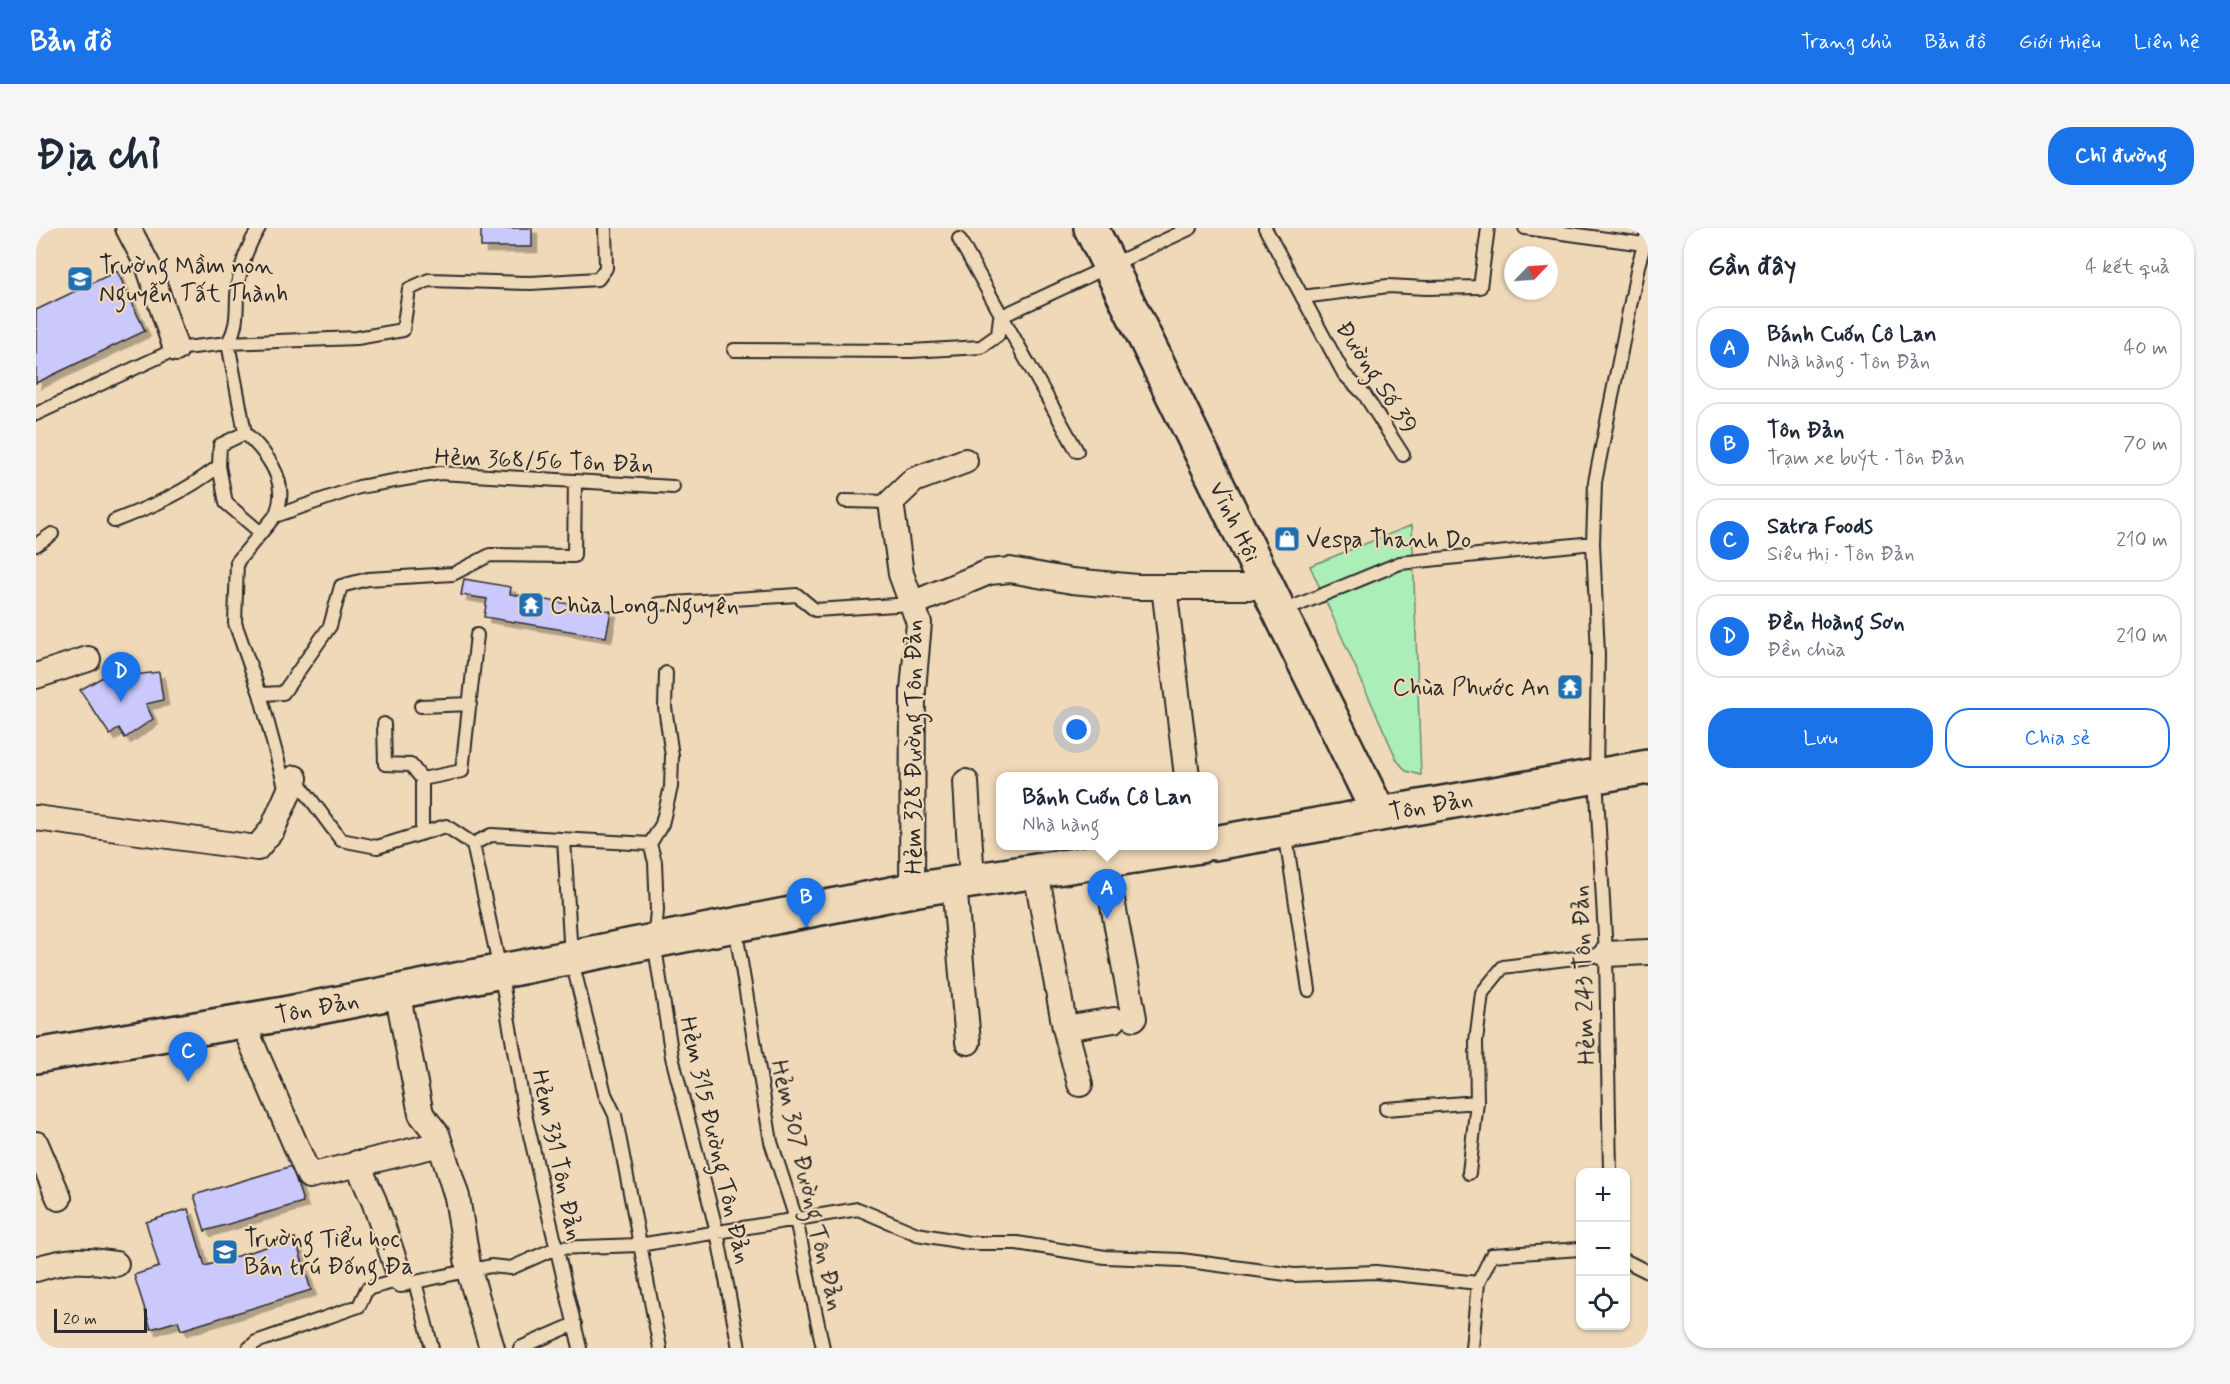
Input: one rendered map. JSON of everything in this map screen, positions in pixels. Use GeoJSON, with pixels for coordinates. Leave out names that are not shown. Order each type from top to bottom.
{"type":"FeatureCollection","features":[{"type":"Feature","properties":{"kind":"street"},"geometry":{"type":"LineString","coordinates":[[128,228],[149,268],[176,349]]}},
{"type":"Feature","properties":{"kind":"street","name":"Vĩnh Hội"},"geometry":{"type":"LineString","coordinates":[[1091,228],[1379,814]]}},
{"type":"Feature","properties":{"kind":"street"},"geometry":{"type":"LineString","coordinates":[[891,502],[914,480],[965,462]]}},
{"type":"Feature","properties":{"kind":"street","name":"Hẻm 328 Đường Tôn Đản"},"geometry":{"type":"LineString","coordinates":[[891,502],[901,574],[919,623],[913,690],[912,890]]}},
{"type":"Feature","properties":{"kind":"street"},"geometry":{"type":"LineString","coordinates":[[912,604],[989,572],[1010,570],[1079,582],[1164,587],[1273,600]]}},
{"type":"Feature","properties":{"kind":"street"},"geometry":{"type":"LineString","coordinates":[[1164,587],[1186,772]]}},
{"type":"Feature","properties":{"kind":"street"},"geometry":{"type":"LineString","coordinates":[[36,676],[88,659]]}},
{"type":"Feature","properties":{"kind":"street","name":"Tôn Đản"},"geometry":{"type":"LineString","coordinates":[[1218,842],[1648,766]]}},
{"type":"Feature","properties":{"kind":"street"},"geometry":{"type":"LineString","coordinates":[[36,818],[256,848],[272,830],[295,778]]}},
{"type":"Feature","properties":{"kind":"street"},"geometry":{"type":"LineString","coordinates":[[966,782],[963,883],[968,1042]]}},
{"type":"Feature","properties":{"kind":"street","name":"Tôn Đản"},"geometry":{"type":"LineString","coordinates":[[36,1056],[397,992],[500,969],[912,890],[1175,850]]}},
{"type":"Feature","properties":{"kind":"street"},"geometry":{"type":"LineString","coordinates":[[1065,1028],[1124,1019],[1105,862]]}},
{"type":"Feature","properties":{"kind":"street"},"geometry":{"type":"LineString","coordinates":[[1036,872],[1065,1028],[1080,1084]]}},
{"type":"Feature","properties":{"kind":"street"},"geometry":{"type":"LineString","coordinates":[[1606,954],[1648,952]]}},
{"type":"Feature","properties":{"kind":"street"},"geometry":{"type":"LineString","coordinates":[[397,992],[422,1114],[437,1134],[457,1197],[469,1271],[492,1348]]}},
{"type":"Feature","properties":{"kind":"street"},"geometry":{"type":"LineString","coordinates":[[242,1021],[309,1176],[440,1144]]}},
{"type":"Feature","properties":{"kind":"street"},"geometry":{"type":"LineString","coordinates":[[36,1144],[59,1198]]}},
{"type":"Feature","properties":{"kind":"street"},"geometry":{"type":"LineString","coordinates":[[357,1163],[408,1281]]}},
{"type":"Feature","properties":{"kind":"street"},"geometry":{"type":"LineString","coordinates":[[36,1269],[60,1262],[85,1259],[116,1264]]}},
{"type":"Feature","properties":{"kind":"lane"},"geometry":{"type":"LineString","coordinates":[[259,228],[248,246],[238,283],[236,328],[228,343],[245,433],[265,450],[278,476],[280,499],[275,516],[237,562],[235,623],[260,694],[284,783],[295,778],[341,840],[377,848],[446,826],[473,844],[500,969]]}},
{"type":"Feature","properties":{"kind":"lane"},"geometry":{"type":"LineString","coordinates":[[36,414],[176,349],[228,343],[357,338],[403,330],[409,289],[429,280],[531,284],[598,279],[606,268],[605,228]]}},
{"type":"Feature","properties":{"kind":"lane"},"geometry":{"type":"LineString","coordinates":[[1000,317],[1191,228]]}},
{"type":"Feature","properties":{"kind":"lane","name":"Đường Số 39"},"geometry":{"type":"LineString","coordinates":[[1265,228],[1344,374],[1364,394],[1403,455]]}},
{"type":"Feature","properties":{"kind":"lane"},"geometry":{"type":"LineString","coordinates":[[1302,297],[1388,286],[1480,287],[1488,228]]}},
{"type":"Feature","properties":{"kind":"lane"},"geometry":{"type":"LineString","coordinates":[[1525,228],[1644,244]]}},
{"type":"Feature","properties":{"kind":"lane","name":"Hẻm 243 Tôn Đản"},"geometry":{"type":"LineString","coordinates":[[1610,1168],[1606,954],[1596,776],[1598,655],[1593,543],[1595,482],[1638,266],[1648,231]]}},
{"type":"Feature","properties":{"kind":"lane"},"geometry":{"type":"LineString","coordinates":[[959,239],[1000,317],[1077,451]]}},
{"type":"Feature","properties":{"kind":"lane"},"geometry":{"type":"LineString","coordinates":[[734,350],[911,351],[981,347],[998,335],[1000,317]]}},
{"type":"Feature","properties":{"kind":"lane"},"geometry":{"type":"LineString","coordinates":[[245,433],[220,445],[219,466],[226,502],[261,533]]}},
{"type":"Feature","properties":{"kind":"lane"},"geometry":{"type":"LineString","coordinates":[[114,521],[172,498],[219,466]]}},
{"type":"Feature","properties":{"kind":"lane","name":"Hẻm 368/56 Tôn Đản"},"geometry":{"type":"LineString","coordinates":[[275,516],[359,487],[440,473],[673,487]]}},
{"type":"Feature","properties":{"kind":"lane"},"geometry":{"type":"LineString","coordinates":[[260,694],[283,693],[330,626],[341,586],[368,579],[453,574],[490,555],[574,556],[575,481]]}},
{"type":"Feature","properties":{"kind":"lane"},"geometry":{"type":"LineString","coordinates":[[845,501],[891,502]]}},
{"type":"Feature","properties":{"kind":"lane"},"geometry":{"type":"LineString","coordinates":[[36,545],[52,534]]}},
{"type":"Feature","properties":{"kind":"lane"},"geometry":{"type":"LineString","coordinates":[[1273,600],[1400,563],[1593,543]]}},
{"type":"Feature","properties":{"kind":"lane","name":"Hẻm 328 Đường Tôn Đản"},"geometry":{"type":"LineString","coordinates":[[658,604],[797,595],[815,610],[912,604]]}},
{"type":"Feature","properties":{"kind":"lane"},"geometry":{"type":"LineString","coordinates":[[422,779],[462,771],[477,635]]}},
{"type":"Feature","properties":{"kind":"lane"},"geometry":{"type":"LineString","coordinates":[[473,844],[491,835],[650,844],[662,824],[671,787],[672,756],[665,707],[666,672]]}},
{"type":"Feature","properties":{"kind":"lane"},"geometry":{"type":"LineString","coordinates":[[422,706],[470,704]]}},
{"type":"Feature","properties":{"kind":"lane"},"geometry":{"type":"LineString","coordinates":[[384,724],[385,764],[411,765],[422,779],[422,833]]}},
{"type":"Feature","properties":{"kind":"lane"},"geometry":{"type":"LineString","coordinates":[[1285,830],[1309,990]]}},
{"type":"Feature","properties":{"kind":"lane"},"geometry":{"type":"LineString","coordinates":[[564,839],[571,957],[605,1094],[615,1115],[660,1348]]}},
{"type":"Feature","properties":{"kind":"lane","name":"Hẻm 315 Đường Tôn Đản"},"geometry":{"type":"LineString","coordinates":[[650,844],[655,862],[657,911],[654,941],[672,1057],[717,1232],[739,1348]]}},
{"type":"Feature","properties":{"kind":"lane","name":"Hẻm 307 Đường Tôn Đản"},"geometry":{"type":"LineString","coordinates":[[735,925],[771,1142],[796,1219],[823,1348]]}},
{"type":"Feature","properties":{"kind":"lane"},"geometry":{"type":"LineString","coordinates":[[1468,1173],[1477,1102],[1476,1041],[1482,993],[1503,967],[1606,954]]}},
{"type":"Feature","properties":{"kind":"lane","name":"Hẻm 331 Tôn Đản"},"geometry":{"type":"LineString","coordinates":[[500,969],[525,1114],[580,1348]]}},
{"type":"Feature","properties":{"kind":"lane"},"geometry":{"type":"LineString","coordinates":[[1386,1109],[1477,1102]]}},
{"type":"Feature","properties":{"kind":"lane"},"geometry":{"type":"LineString","coordinates":[[249,1348],[256,1342],[359,1306],[367,1289],[491,1266],[511,1268],[556,1248],[639,1245],[858,1209],[917,1234],[969,1243],[1017,1244],[1105,1257],[1181,1260],[1294,1275],[1376,1272],[1478,1283]]}},
{"type":"Feature","properties":{"kind":"lane"},"geometry":{"type":"LineString","coordinates":[[1472,1348],[1478,1283],[1492,1255],[1576,1249]]}},
{"type":"Feature","properties":{"kind":"lane"},"geometry":{"type":"LineString","coordinates":[[1630,1264],[1648,1272]]}},
{"type":"Feature","properties":{"kind":"lane"},"geometry":{"type":"LineString","coordinates":[[408,1281],[432,1348]]}},
{"type":"Feature","properties":{"kind":"lane"},"geometry":{"type":"LineString","coordinates":[[520,1348],[575,1324]]}},
{"type":"Feature","properties":{"kind":"green space"},"geometry":{"type":"Polygon","coordinates":[[[1412,525],[1421,775],[1406,771],[1397,760],[1310,566],[1412,525]]]}},
{"type":"Feature","properties":{"kind":"building"},"geometry":{"type":"Polygon","coordinates":[[[481,228],[532,228],[532,247],[481,247],[481,228]]]}},
{"type":"Feature","properties":{"kind":"building"},"geometry":{"type":"Polygon","coordinates":[[[117,271],[145,331],[36,383],[36,310],[117,271]]]}},
{"type":"Feature","properties":{"kind":"building","name":"Chùa Long Nguyên"},"geometry":{"type":"Polygon","coordinates":[[[464,579],[511,587],[510,594],[611,611],[606,637],[484,617],[487,599],[461,595],[464,579]]]}},
{"type":"Feature","properties":{"kind":"building"},"geometry":{"type":"Polygon","coordinates":[[[120,667],[125,676],[159,672],[163,700],[146,704],[153,719],[125,738],[119,728],[110,735],[80,690],[120,667]]]}},
{"type":"Feature","properties":{"kind":"building"},"geometry":{"type":"Polygon","coordinates":[[[292,1166],[303,1202],[205,1231],[194,1195],[292,1166]]]}},
{"type":"Feature","properties":{"kind":"building"},"geometry":{"type":"Polygon","coordinates":[[[188,1209],[205,1266],[295,1238],[311,1290],[181,1330],[178,1321],[151,1329],[134,1275],[159,1267],[146,1222],[188,1209]]]}},
{"type":"Feature","properties":{"kind":"place","name":"Trường Mầm non Nguyễn Tất Thành"},"geometry":{"type":"Point","coordinates":[80,279]}},
{"type":"Feature","properties":{"kind":"place","name":"Vespa Thanh Do"},"geometry":{"type":"Point","coordinates":[1287,539]}},
{"type":"Feature","properties":{"kind":"place","name":"Chùa Long Nguyên"},"geometry":{"type":"Point","coordinates":[531,605]}},
{"type":"Feature","properties":{"kind":"place","name":"Chùa Phước An"},"geometry":{"type":"Point","coordinates":[1570,687]}},
{"type":"Feature","properties":{"kind":"place","name":"Đền Hoàng Sơn"},"geometry":{"type":"Point","coordinates":[121,702]}},
{"type":"Feature","properties":{"kind":"place","name":"Bánh Cuốn Cô Lan"},"geometry":{"type":"Point","coordinates":[1107,919]}},
{"type":"Feature","properties":{"kind":"place","name":"Tôn Đản"},"geometry":{"type":"Point","coordinates":[806,928]}},
{"type":"Feature","properties":{"kind":"place","name":"Satra Foods"},"geometry":{"type":"Point","coordinates":[188,1082]}},
{"type":"Feature","properties":{"kind":"place","name":"Trường Tiểu học Bán trú Đống Đa"},"geometry":{"type":"Point","coordinates":[225,1252]}}]}
